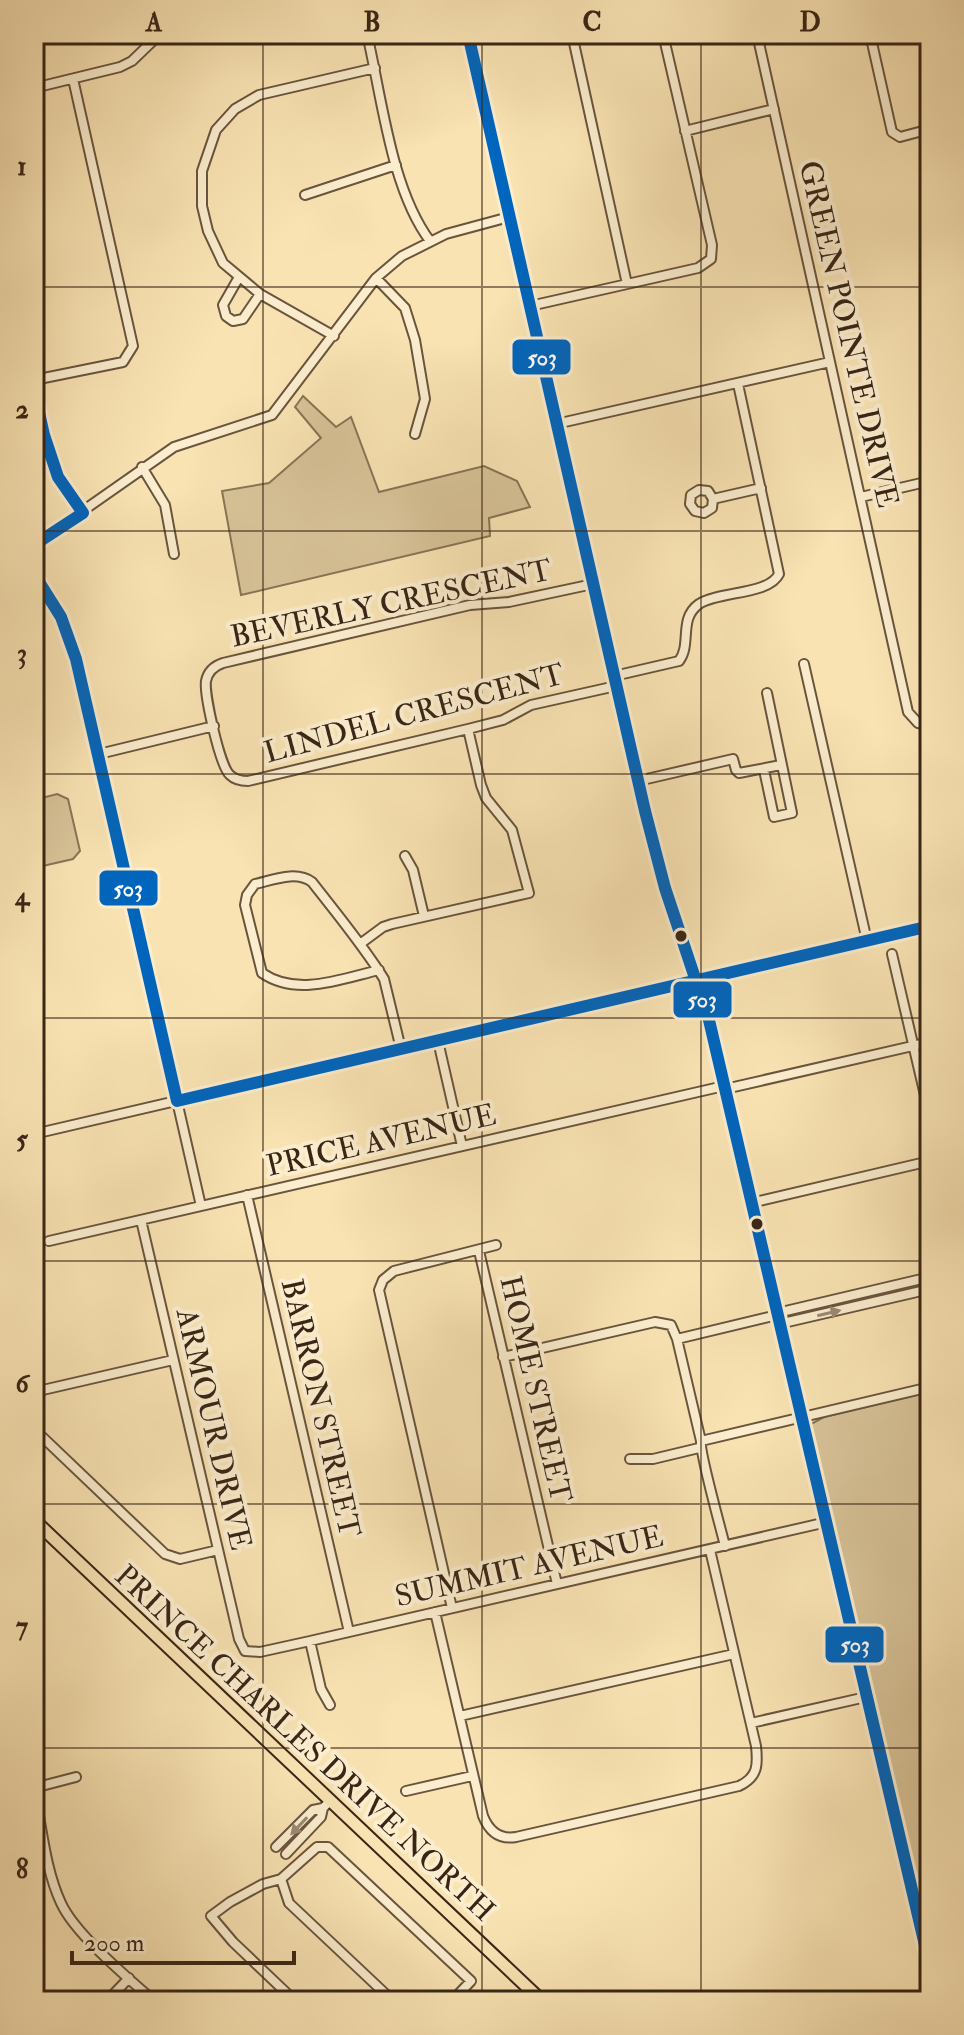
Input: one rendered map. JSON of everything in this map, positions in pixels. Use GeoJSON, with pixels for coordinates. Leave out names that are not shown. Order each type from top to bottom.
{"type":"FeatureCollection","features":[{"type":"Feature","properties":{"kind":"main road","name":"PRINCE CHARLES DRIVE NORTH"},"geometry":{"type":"LineString","coordinates":[[34,1520],[327,1804],[542,2001]]}},
{"type":"Feature","properties":{"kind":"street"},"geometry":{"type":"LineString","coordinates":[[34,88],[120,67],[132,61],[160,34]]}},
{"type":"Feature","properties":{"kind":"street"},"geometry":{"type":"LineString","coordinates":[[367,34],[396,165],[417,224],[430,241]]}},
{"type":"Feature","properties":{"kind":"street"},"geometry":{"type":"LineString","coordinates":[[497,34],[469,37],[509,217],[638,781],[665,888],[705,1007],[930,1967]]}},
{"type":"Feature","properties":{"kind":"street"},"geometry":{"type":"LineString","coordinates":[[572,34],[627,284]]}},
{"type":"Feature","properties":{"kind":"street"},"geometry":{"type":"LineString","coordinates":[[530,306],[702,267],[712,256],[663,34]]}},
{"type":"Feature","properties":{"kind":"street","name":"GREEN POINTE DRIVE"},"geometry":{"type":"LineString","coordinates":[[757,34],[909,715],[918,723],[930,725]]}},
{"type":"Feature","properties":{"kind":"street"},"geometry":{"type":"LineString","coordinates":[[870,34],[892,132],[900,137],[930,129]]}},
{"type":"Feature","properties":{"kind":"street"},"geometry":{"type":"LineString","coordinates":[[334,336],[260,294],[223,263],[215,250],[202,206],[202,171],[216,130],[235,109],[259,95],[375,68]]}},
{"type":"Feature","properties":{"kind":"street"},"geometry":{"type":"LineString","coordinates":[[34,380],[123,362],[133,346],[73,79]]}},
{"type":"Feature","properties":{"kind":"street"},"geometry":{"type":"LineString","coordinates":[[685,131],[774,109]]}},
{"type":"Feature","properties":{"kind":"street"},"geometry":{"type":"LineString","coordinates":[[305,195],[396,165]]}},
{"type":"Feature","properties":{"kind":"street"},"geometry":{"type":"LineString","coordinates":[[34,545],[174,447],[272,415],[376,278],[402,256],[464,228],[509,217]]}},
{"type":"Feature","properties":{"kind":"street"},"geometry":{"type":"LineString","coordinates":[[239,277],[223,305],[226,316],[233,321],[243,319],[260,294]]}},
{"type":"Feature","properties":{"kind":"street"},"geometry":{"type":"LineString","coordinates":[[376,278],[405,308],[415,340],[425,399],[415,434]]}},
{"type":"Feature","properties":{"kind":"street"},"geometry":{"type":"LineString","coordinates":[[556,424],[830,362]]}},
{"type":"Feature","properties":{"kind":"street"},"geometry":{"type":"LineString","coordinates":[[713,499],[761,488],[738,384]]}},
{"type":"Feature","properties":{"kind":"street"},"geometry":{"type":"LineString","coordinates":[[34,390],[39,437],[58,477],[83,513]]}},
{"type":"Feature","properties":{"kind":"street"},"geometry":{"type":"LineString","coordinates":[[142,467],[165,505],[174,554]]}},
{"type":"Feature","properties":{"kind":"street"},"geometry":{"type":"LineString","coordinates":[[861,497],[930,481]]}},
{"type":"Feature","properties":{"kind":"street","name":"LINDEL CRESCENT"},"geometry":{"type":"LineString","coordinates":[[214,726],[226,771],[243,781],[503,720],[531,705],[679,661],[683,652],[685,625],[694,608],[710,599],[771,584],[776,580],[779,567],[761,488]]}},
{"type":"Feature","properties":{"kind":"street"},"geometry":{"type":"LineString","coordinates":[[34,574],[56,608],[72,643],[201,1206]]}},
{"type":"Feature","properties":{"kind":"street","name":"BEVERLY CRESCENT"},"geometry":{"type":"LineString","coordinates":[[214,726],[206,679],[212,669],[223,663],[470,605],[509,602],[593,584]]}},
{"type":"Feature","properties":{"kind":"street"},"geometry":{"type":"LineString","coordinates":[[804,664],[867,941]]}},
{"type":"Feature","properties":{"kind":"street"},"geometry":{"type":"LineString","coordinates":[[764,770],[774,817],[792,813],[767,693]]}},
{"type":"Feature","properties":{"kind":"street"},"geometry":{"type":"LineString","coordinates":[[99,754],[214,726]]}},
{"type":"Feature","properties":{"kind":"street"},"geometry":{"type":"LineString","coordinates":[[360,944],[383,927],[529,893],[512,830],[486,798],[481,785],[468,729]]}},
{"type":"Feature","properties":{"kind":"street"},"geometry":{"type":"LineString","coordinates":[[638,781],[733,759],[739,773],[781,765]]}},
{"type":"Feature","properties":{"kind":"street"},"geometry":{"type":"LineString","coordinates":[[405,856],[413,870],[424,916]]}},
{"type":"Feature","properties":{"kind":"street"},"geometry":{"type":"LineString","coordinates":[[379,970],[311,986],[272,980],[262,973],[245,905],[247,895],[255,884],[304,876],[312,882],[360,944],[379,970],[385,981],[401,1049]]}},
{"type":"Feature","properties":{"kind":"street"},"geometry":{"type":"LineString","coordinates":[[34,1134],[930,926]]}},
{"type":"Feature","properties":{"kind":"street"},"geometry":{"type":"LineString","coordinates":[[892,954],[930,1117]]}},
{"type":"Feature","properties":{"kind":"street"},"geometry":{"type":"LineString","coordinates":[[705,1007],[724,975]]}},
{"type":"Feature","properties":{"kind":"street"},"geometry":{"type":"LineString","coordinates":[[438,1041],[462,1146]]}},
{"type":"Feature","properties":{"kind":"street","name":"PRICE AVENUE"},"geometry":{"type":"LineString","coordinates":[[49,1241],[930,1042]]}},
{"type":"Feature","properties":{"kind":"street"},"geometry":{"type":"LineString","coordinates":[[751,1203],[930,1161]]}},
{"type":"Feature","properties":{"kind":"street","name":"BARRON STREET"},"geometry":{"type":"LineString","coordinates":[[247,1195],[349,1632]]}},
{"type":"Feature","properties":{"kind":"street","name":"ARMOUR DRIVE"},"geometry":{"type":"LineString","coordinates":[[141,1220],[243,1649]]}},
{"type":"Feature","properties":{"kind":"street"},"geometry":{"type":"LineString","coordinates":[[452,1608],[379,1290],[383,1280],[394,1271],[496,1245]]}},
{"type":"Feature","properties":{"kind":"street","name":"HOME STREET"},"geometry":{"type":"LineString","coordinates":[[479,1251],[557,1584]]}},
{"type":"Feature","properties":{"kind":"street"},"geometry":{"type":"LineString","coordinates":[[778,1317],[930,1277]]}},
{"type":"Feature","properties":{"kind":"street"},"geometry":{"type":"LineString","coordinates":[[677,1339],[930,1289]]}},
{"type":"Feature","properties":{"kind":"street"},"geometry":{"type":"LineString","coordinates":[[875,1290],[878,1301]]}},
{"type":"Feature","properties":{"kind":"street"},"geometry":{"type":"LineString","coordinates":[[503,1357],[655,1322],[671,1325],[677,1339],[725,1546]]}},
{"type":"Feature","properties":{"kind":"street"},"geometry":{"type":"LineString","coordinates":[[34,1392],[173,1360]]}},
{"type":"Feature","properties":{"kind":"street"},"geometry":{"type":"LineString","coordinates":[[630,1459],[653,1459],[802,1417],[930,1387]]}},
{"type":"Feature","properties":{"kind":"street"},"geometry":{"type":"LineString","coordinates":[[34,1429],[165,1554],[180,1559],[218,1550]]}},
{"type":"Feature","properties":{"kind":"street","name":"SUMMIT AVENUE"},"geometry":{"type":"LineString","coordinates":[[243,1649],[252,1653],[310,1641],[827,1522]]}},
{"type":"Feature","properties":{"kind":"street"},"geometry":{"type":"LineString","coordinates":[[435,1612],[483,1816],[495,1834],[511,1838],[739,1786],[753,1777],[758,1764],[751,1723],[710,1550]]}},
{"type":"Feature","properties":{"kind":"street"},"geometry":{"type":"LineString","coordinates":[[310,1641],[321,1689],[330,1705]]}},
{"type":"Feature","properties":{"kind":"street"},"geometry":{"type":"LineString","coordinates":[[460,1716],[734,1654]]}},
{"type":"Feature","properties":{"kind":"street"},"geometry":{"type":"LineString","coordinates":[[751,1723],[866,1697]]}},
{"type":"Feature","properties":{"kind":"street"},"geometry":{"type":"LineString","coordinates":[[406,1791],[472,1776]]}},
{"type":"Feature","properties":{"kind":"street"},"geometry":{"type":"LineString","coordinates":[[76,1777],[34,1788],[52,1874],[62,1905],[75,1924],[154,2001]]}},
{"type":"Feature","properties":{"kind":"street"},"geometry":{"type":"LineString","coordinates":[[289,1872],[286,1854],[277,1847],[313,1810],[327,1804]]}},
{"type":"Feature","properties":{"kind":"street"},"geometry":{"type":"LineString","coordinates":[[286,1854],[321,1817],[327,1804]]}},
{"type":"Feature","properties":{"kind":"street"},"geometry":{"type":"LineString","coordinates":[[295,2001],[233,1942],[211,1916],[263,1884],[281,1879],[317,1847],[328,1847],[471,1981],[452,2001]]}},
{"type":"Feature","properties":{"kind":"street"},"geometry":{"type":"LineString","coordinates":[[281,1879],[289,1903],[393,2001]]}},
{"type":"Feature","properties":{"kind":"street"},"geometry":{"type":"LineString","coordinates":[[107,2001],[129,1978]]}},
{"type":"Feature","properties":{"kind":"shaded area"},"geometry":{"type":"Polygon","coordinates":[[[303,396],[336,427],[351,417],[379,492],[484,466],[517,481],[530,507],[489,518],[490,536],[241,595],[222,491],[269,483],[321,438],[295,407],[303,396]]]}},
{"type":"Feature","properties":{"kind":"shaded area"},"geometry":{"type":"Polygon","coordinates":[[[57,794],[68,799],[80,851],[73,859],[34,868],[34,800],[57,794]]]}},
{"type":"Feature","properties":{"kind":"shaded area"},"geometry":{"type":"Polygon","coordinates":[[[930,1392],[930,1947],[809,1428],[824,1417],[930,1392]]]}},
{"type":"Feature","properties":{"kind":"transit line","name":"503"},"geometry":{"type":"LineString","coordinates":[[468,34],[645,811],[665,888],[709,1020],[930,1967]]}},
{"type":"Feature","properties":{"kind":"transit line","name":"503"},"geometry":{"type":"LineString","coordinates":[[34,390],[58,477],[83,513],[34,545]]}},
{"type":"Feature","properties":{"kind":"transit line","name":"503"},"geometry":{"type":"LineString","coordinates":[[34,574],[61,617],[76,659],[177,1101],[930,926]]}}]}
